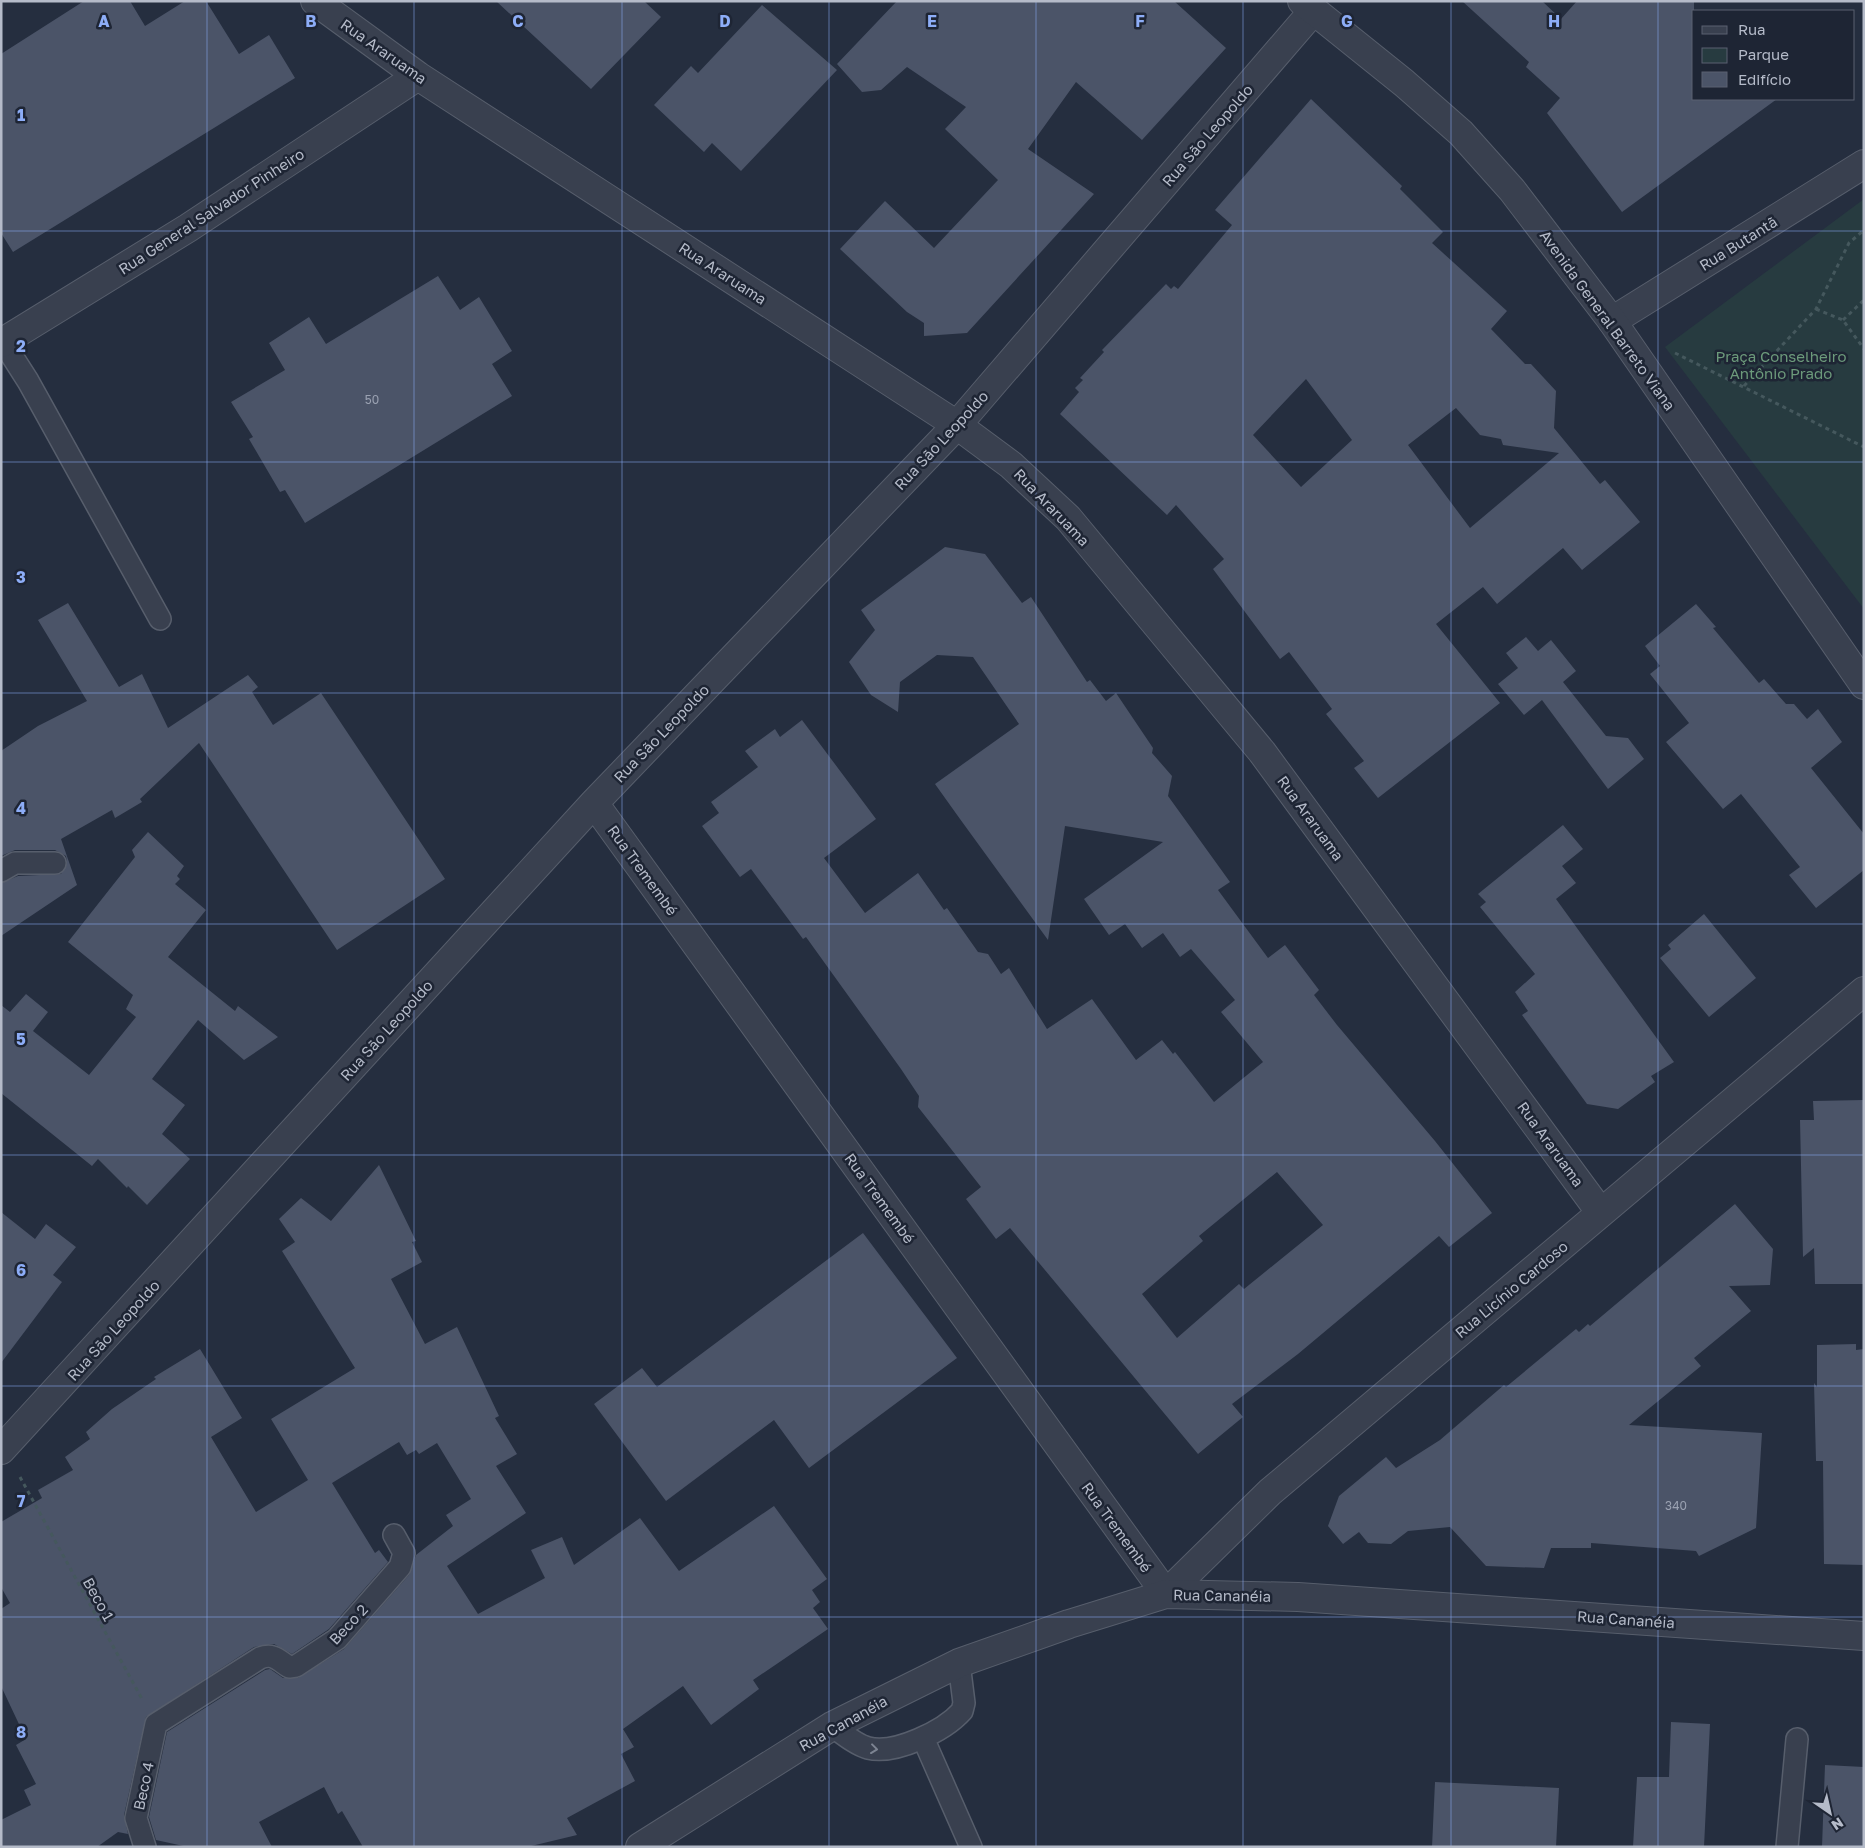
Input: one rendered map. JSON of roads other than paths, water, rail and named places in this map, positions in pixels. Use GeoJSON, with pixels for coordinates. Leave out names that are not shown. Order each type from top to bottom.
{"type":"FeatureCollection","features":[{"type":"Feature","properties":{"kind":"street","name":"Rua Araruama"},"geometry":{"type":"LineString","coordinates":[[315,1],[418,76],[957,426],[1011,465],[1068,518],[1262,752],[1601,1213]]}},
{"type":"Feature","properties":{"kind":"street","name":"Avenida General Barreto Viana"},"geometry":{"type":"LineString","coordinates":[[1308,5],[1404,83],[1461,133],[1512,190],[1612,321],[1864,685]]}},
{"type":"Feature","properties":{"kind":"street","name":"Rua São Leopoldo"},"geometry":{"type":"LineString","coordinates":[[3,1444],[594,803],[957,426],[1308,5]]}},
{"type":"Feature","properties":{"kind":"street","name":"Rua General Salvador Pinheiro"},"geometry":{"type":"LineString","coordinates":[[2,343],[188,228],[418,76]]}},
{"type":"Feature","properties":{"kind":"street","name":"Rua Butantã"},"geometry":{"type":"LineString","coordinates":[[1612,321],[1864,164]]}},
{"type":"Feature","properties":{"kind":"street","name":"Rua Tremembé"},"geometry":{"type":"LineString","coordinates":[[594,803],[1166,1594]]}},
{"type":"Feature","properties":{"kind":"street","name":"Rua Licínio Cardoso"},"geometry":{"type":"LineString","coordinates":[[1166,1594],[1270,1492],[1864,991]]}},
{"type":"Feature","properties":{"kind":"street","name":"Rua Cananéia"},"geometry":{"type":"LineString","coordinates":[[640,1847],[832,1726],[959,1663],[1069,1624],[1166,1594],[1298,1597],[1864,1636]]}},
{"type":"Feature","properties":{"kind":"lane"},"geometry":{"type":"LineString","coordinates":[[2,343],[28,381],[160,618]]}},
{"type":"Feature","properties":{"kind":"lane"},"geometry":{"type":"LineString","coordinates":[[1,871],[15,863],[55,862]]}},
{"type":"Feature","properties":{"kind":"lane","name":"Beco 2"},"geometry":{"type":"LineString","coordinates":[[156,1724],[260,1658],[268,1655],[276,1657],[289,1667],[296,1666],[337,1640],[400,1566],[404,1553],[394,1535]]}},
{"type":"Feature","properties":{"kind":"lane"},"geometry":{"type":"LineString","coordinates":[[832,1726],[866,1748],[882,1750],[923,1738],[962,1711],[964,1703],[959,1663]]}},
{"type":"Feature","properties":{"kind":"lane","name":"Beco 4"},"geometry":{"type":"LineString","coordinates":[[145,1847],[136,1818],[156,1724]]}},
{"type":"Feature","properties":{"kind":"lane"},"geometry":{"type":"LineString","coordinates":[[923,1738],[971,1847]]}},
{"type":"Feature","properties":{"kind":"lane"},"geometry":{"type":"LineString","coordinates":[[1787,1847],[1797,1739]]}},
{"type":"Feature","properties":{"kind":"park label","name":"Praça Conselheiro Antônio Prado"},"geometry":{"type":"Point","coordinates":[1781,364]}}]}
